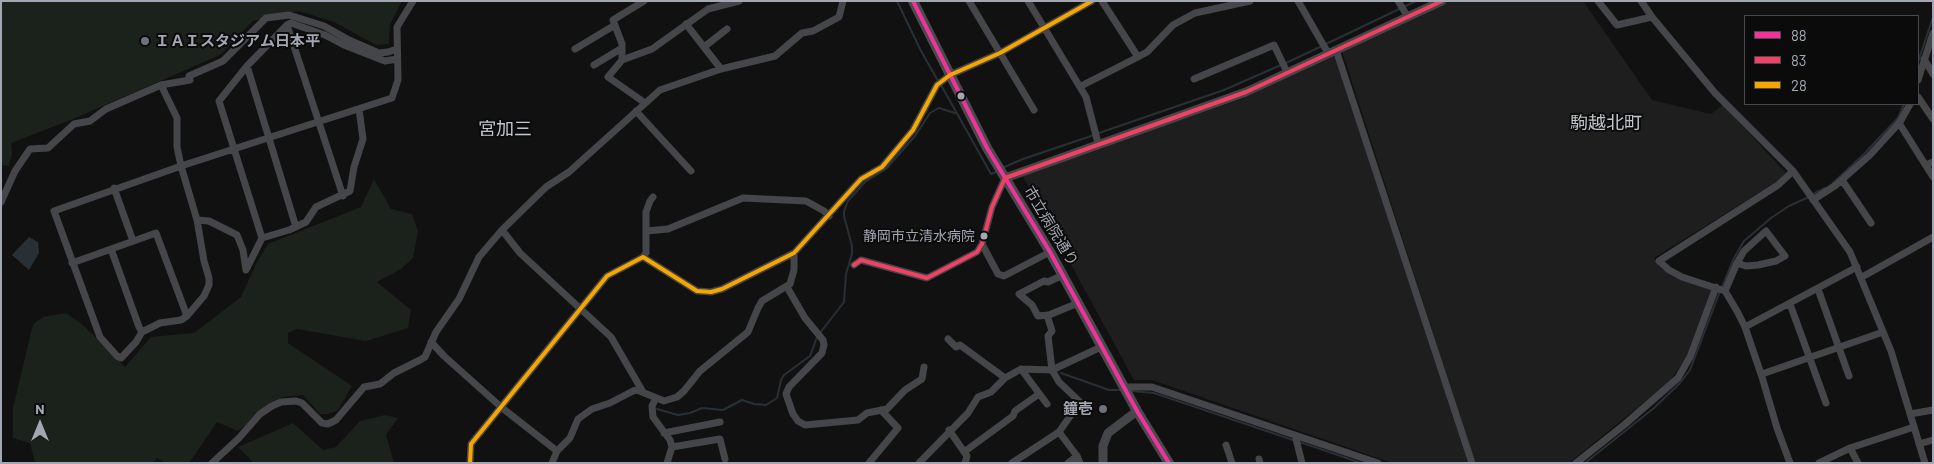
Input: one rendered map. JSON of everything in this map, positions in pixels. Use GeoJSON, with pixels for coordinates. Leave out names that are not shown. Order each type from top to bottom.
{"type":"FeatureCollection","features":[{"type":"Feature","properties":{"kind":"main road","name":"市立病院通り"},"geometry":{"type":"LineString","coordinates":[[913,1],[987,148],[1050,252],[1137,411],[1169,463]]}},
{"type":"Feature","properties":{"kind":"street"},"geometry":{"type":"LineString","coordinates":[[161,86],[177,118],[177,147],[181,166],[197,220],[209,285],[204,296],[187,316],[181,320],[160,323],[142,332],[122,358],[117,356],[100,337],[54,211],[114,188],[181,166],[233,150],[268,138],[318,123],[392,98],[398,80],[397,27],[413,1]]}},
{"type":"Feature","properties":{"kind":"street"},"geometry":{"type":"LineString","coordinates":[[622,60],[622,48],[613,20],[644,1]]}},
{"type":"Feature","properties":{"kind":"street"},"geometry":{"type":"LineString","coordinates":[[704,1],[708,9]]}},
{"type":"Feature","properties":{"kind":"street"},"geometry":{"type":"LineString","coordinates":[[645,103],[608,77],[622,60],[652,49],[708,9],[739,1]]}},
{"type":"Feature","properties":{"kind":"street"},"geometry":{"type":"LineString","coordinates":[[212,463],[239,438],[260,414],[272,406],[288,400],[302,403],[322,423],[328,424],[336,420],[364,387],[380,384],[394,373],[425,357],[436,332],[459,299],[479,257],[502,230],[546,187],[569,172],[660,90],[721,69],[775,56],[802,33],[813,31],[839,17],[843,1]]}},
{"type":"Feature","properties":{"kind":"street"},"geometry":{"type":"LineString","coordinates":[[969,1],[1034,110]]}},
{"type":"Feature","properties":{"kind":"street"},"geometry":{"type":"LineString","coordinates":[[1028,1],[1081,86],[1086,97],[1098,143]]}},
{"type":"Feature","properties":{"kind":"street"},"geometry":{"type":"LineString","coordinates":[[643,257],[697,291],[703,292],[722,289],[794,253],[861,179],[882,167],[901,145],[921,117],[937,85],[950,75],[1045,29],[1092,1]]}},
{"type":"Feature","properties":{"kind":"street"},"geometry":{"type":"LineString","coordinates":[[1102,1],[1138,57]]}},
{"type":"Feature","properties":{"kind":"street"},"geometry":{"type":"LineString","coordinates":[[1081,86],[1147,52],[1173,25],[1195,13],[1219,5],[1250,1]]}},
{"type":"Feature","properties":{"kind":"street"},"geometry":{"type":"LineString","coordinates":[[1298,1],[1332,51],[1472,463]]}},
{"type":"Feature","properties":{"kind":"street"},"geometry":{"type":"LineString","coordinates":[[1398,1],[1408,17]]}},
{"type":"Feature","properties":{"kind":"street"},"geometry":{"type":"LineString","coordinates":[[854,265],[861,260],[927,278],[978,252],[992,207],[1005,178],[1098,143],[1231,98],[1442,1]]}},
{"type":"Feature","properties":{"kind":"street"},"geometry":{"type":"LineString","coordinates":[[1598,1],[1617,25],[1652,17]]}},
{"type":"Feature","properties":{"kind":"street"},"geometry":{"type":"LineString","coordinates":[[1642,1],[1652,17],[1716,94],[1793,171],[1850,252],[1862,277],[1883,332],[1925,463]]}},
{"type":"Feature","properties":{"kind":"street"},"geometry":{"type":"LineString","coordinates":[[1,202],[15,171],[30,149],[48,148],[74,124],[90,121],[106,109],[161,86],[190,80],[189,76],[223,61],[266,18],[289,15],[324,26],[385,61],[398,58]]}},
{"type":"Feature","properties":{"kind":"street"},"geometry":{"type":"LineString","coordinates":[[197,220],[209,221],[237,235],[243,250],[246,270],[262,238],[219,101],[247,66],[287,25],[290,24],[325,35],[344,45],[378,56],[397,49]]}},
{"type":"Feature","properties":{"kind":"street"},"geometry":{"type":"LineString","coordinates":[[686,24],[721,69]]}},
{"type":"Feature","properties":{"kind":"street"},"geometry":{"type":"LineString","coordinates":[[287,25],[342,196]]}},
{"type":"Feature","properties":{"kind":"street"},"geometry":{"type":"LineString","coordinates":[[576,49],[615,25]]}},
{"type":"Feature","properties":{"kind":"street"},"geometry":{"type":"LineString","coordinates":[[704,47],[727,30]]}},
{"type":"Feature","properties":{"kind":"street"},"geometry":{"type":"LineString","coordinates":[[1919,76],[1933,33]]}},
{"type":"Feature","properties":{"kind":"street"},"geometry":{"type":"LineString","coordinates":[[1194,79],[1274,45],[1287,72]]}},
{"type":"Feature","properties":{"kind":"street"},"geometry":{"type":"LineString","coordinates":[[594,65],[622,48]]}},
{"type":"Feature","properties":{"kind":"street"},"geometry":{"type":"LineString","coordinates":[[1924,59],[1933,74]]}},
{"type":"Feature","properties":{"kind":"street"},"geometry":{"type":"LineString","coordinates":[[247,66],[296,227]]}},
{"type":"Feature","properties":{"kind":"street"},"geometry":{"type":"LineString","coordinates":[[1919,99],[1933,120]]}},
{"type":"Feature","properties":{"kind":"street"},"geometry":{"type":"LineString","coordinates":[[1811,197],[1842,180],[1870,155],[1899,123],[1909,105]]}},
{"type":"Feature","properties":{"kind":"street"},"geometry":{"type":"LineString","coordinates":[[262,238],[306,222],[316,207],[350,192],[354,167],[363,139],[359,109]]}},
{"type":"Feature","properties":{"kind":"street"},"geometry":{"type":"LineString","coordinates":[[636,111],[691,172]]}},
{"type":"Feature","properties":{"kind":"street"},"geometry":{"type":"LineString","coordinates":[[1899,123],[1929,164],[1933,177]]}},
{"type":"Feature","properties":{"kind":"street"},"geometry":{"type":"LineString","coordinates":[[1790,463],[1777,428],[1762,374],[1737,311],[1725,291],[1682,277],[1669,270],[1659,261],[1778,185],[1793,171]]}},
{"type":"Feature","properties":{"kind":"street"},"geometry":{"type":"LineString","coordinates":[[1842,180],[1871,223]]}},
{"type":"Feature","properties":{"kind":"street"},"geometry":{"type":"LineString","coordinates":[[114,188],[134,241]]}},
{"type":"Feature","properties":{"kind":"street"},"geometry":{"type":"LineString","coordinates":[[470,463],[471,444],[607,276],[643,257],[646,253],[646,212],[653,197]]}},
{"type":"Feature","properties":{"kind":"street"},"geometry":{"type":"LineString","coordinates":[[646,231],[668,229],[744,198],[806,201],[829,216]]}},
{"type":"Feature","properties":{"kind":"street"},"geometry":{"type":"LineString","coordinates":[[502,230],[520,253],[611,337],[642,392]]}},
{"type":"Feature","properties":{"kind":"street"},"geometry":{"type":"LineString","coordinates":[[1725,291],[1737,263],[1749,245],[1766,231],[1785,256],[1776,262],[1758,265],[1746,266],[1737,263]]}},
{"type":"Feature","properties":{"kind":"street"},"geometry":{"type":"LineString","coordinates":[[72,263],[156,233],[187,316]]}},
{"type":"Feature","properties":{"kind":"street"},"geometry":{"type":"LineString","coordinates":[[1862,277],[1933,237]]}},
{"type":"Feature","properties":{"kind":"street"},"geometry":{"type":"LineString","coordinates":[[982,244],[998,274],[1004,276],[1050,252]]}},
{"type":"Feature","properties":{"kind":"street"},"geometry":{"type":"LineString","coordinates":[[110,249],[142,332]]}},
{"type":"Feature","properties":{"kind":"street"},"geometry":{"type":"LineString","coordinates":[[552,463],[557,451],[570,438],[578,420],[586,413],[633,391],[638,390],[664,401],[670,400],[684,391],[700,371],[748,332],[762,301],[787,287],[792,279],[794,270],[794,253]]}},
{"type":"Feature","properties":{"kind":"street"},"geometry":{"type":"LineString","coordinates":[[1744,327],[1857,267]]}},
{"type":"Feature","properties":{"kind":"street"},"geometry":{"type":"LineString","coordinates":[[1062,275],[1019,294],[1032,305],[1038,316],[1047,315],[1078,303]]}},
{"type":"Feature","properties":{"kind":"street"},"geometry":{"type":"LineString","coordinates":[[787,287],[805,318],[823,340],[824,345],[822,353],[787,391],[787,399],[798,421],[805,425],[813,426],[858,420],[867,413],[887,409],[905,390],[922,379],[924,367]]}},
{"type":"Feature","properties":{"kind":"street"},"geometry":{"type":"LineString","coordinates":[[1576,463],[1624,425],[1678,378],[1690,357],[1716,287]]}},
{"type":"Feature","properties":{"kind":"street"},"geometry":{"type":"LineString","coordinates":[[1818,288],[1849,376]]}},
{"type":"Feature","properties":{"kind":"street"},"geometry":{"type":"LineString","coordinates":[[1790,304],[1826,403]]}},
{"type":"Feature","properties":{"kind":"street"},"geometry":{"type":"LineString","coordinates":[[1012,463],[1059,432],[1080,402],[1059,382],[1052,370],[1048,336],[1052,331],[1047,315]]}},
{"type":"Feature","properties":{"kind":"street"},"geometry":{"type":"LineString","coordinates":[[1762,374],[1883,332]]}},
{"type":"Feature","properties":{"kind":"street"},"geometry":{"type":"LineString","coordinates":[[948,339],[956,346],[960,345],[1005,378]]}},
{"type":"Feature","properties":{"kind":"street"},"geometry":{"type":"LineString","coordinates":[[431,342],[501,407],[557,451]]}},
{"type":"Feature","properties":{"kind":"street"},"geometry":{"type":"LineString","coordinates":[[919,463],[949,430],[968,413],[978,396],[991,392],[1005,378],[1021,369],[1052,370],[1101,347]]}},
{"type":"Feature","properties":{"kind":"street"},"geometry":{"type":"LineString","coordinates":[[1021,369],[1047,404]]}},
{"type":"Feature","properties":{"kind":"street"},"geometry":{"type":"LineString","coordinates":[[1124,387],[1152,386],[1378,463]]}},
{"type":"Feature","properties":{"kind":"street"},"geometry":{"type":"LineString","coordinates":[[964,452],[1039,394]]}},
{"type":"Feature","properties":{"kind":"street"},"geometry":{"type":"LineString","coordinates":[[656,398],[652,406],[652,417],[672,447],[667,463]]}},
{"type":"Feature","properties":{"kind":"street"},"geometry":{"type":"LineString","coordinates":[[869,463],[898,428],[881,410]]}},
{"type":"Feature","properties":{"kind":"street"},"geometry":{"type":"LineString","coordinates":[[1910,414],[1933,410]]}},
{"type":"Feature","properties":{"kind":"street"},"geometry":{"type":"LineString","coordinates":[[1103,463],[1103,446],[1108,433],[1137,411]]}},
{"type":"Feature","properties":{"kind":"street"},"geometry":{"type":"LineString","coordinates":[[664,433],[720,422]]}},
{"type":"Feature","properties":{"kind":"street"},"geometry":{"type":"LineString","coordinates":[[1819,463],[1850,448],[1914,427]]}},
{"type":"Feature","properties":{"kind":"street"},"geometry":{"type":"LineString","coordinates":[[949,430],[967,456],[965,463]]}},
{"type":"Feature","properties":{"kind":"street"},"geometry":{"type":"LineString","coordinates":[[1059,432],[1079,459],[1068,463]]}},
{"type":"Feature","properties":{"kind":"street"},"geometry":{"type":"LineString","coordinates":[[1295,435],[1302,463]]}},
{"type":"Feature","properties":{"kind":"street"},"geometry":{"type":"LineString","coordinates":[[672,447],[720,439],[725,459]]}},
{"type":"Feature","properties":{"kind":"street"},"geometry":{"type":"LineString","coordinates":[[1919,444],[1933,440]]}},
{"type":"Feature","properties":{"kind":"street"},"geometry":{"type":"LineString","coordinates":[[1226,445],[1232,463]]}},
{"type":"Feature","properties":{"kind":"street"},"geometry":{"type":"LineString","coordinates":[[1850,448],[1858,463]]}},
{"type":"Feature","properties":{"kind":"shaded area"},"geometry":{"type":"Polygon","coordinates":[[[1,1],[402,1],[390,25],[389,44],[376,45],[334,22],[299,11],[253,21],[241,33],[242,35],[220,55],[73,119],[11,143],[12,154],[9,166],[1,165],[1,1]]]}},
{"type":"Feature","properties":{"kind":"shaded area"},"geometry":{"type":"Polygon","coordinates":[[[1449,1],[1583,1],[1652,100],[1711,114],[1723,105],[1786,173],[1776,182],[1654,258],[1661,268],[1670,275],[1712,288],[1685,360],[1669,382],[1569,463],[1475,463],[1342,51],[1449,1]]]}},
{"type":"Feature","properties":{"kind":"shaded area"},"geometry":{"type":"Polygon","coordinates":[[[1334,55],[1470,463],[1392,463],[1152,380],[1134,380],[1021,173],[1242,99],[1334,55]]]}},
{"type":"Feature","properties":{"kind":"shaded area"},"geometry":{"type":"Polygon","coordinates":[[[374,179],[391,209],[412,214],[418,231],[413,258],[401,269],[377,282],[411,310],[408,328],[366,341],[297,329],[288,333],[288,343],[352,386],[338,410],[328,414],[320,414],[303,395],[282,397],[238,431],[217,422],[189,463],[165,463],[157,458],[153,463],[35,463],[30,443],[13,438],[13,408],[33,324],[43,317],[66,313],[84,326],[125,367],[151,337],[194,333],[241,297],[256,264],[268,244],[361,207],[374,179]]]}},
{"type":"Feature","properties":{"kind":"shaded area"},"geometry":{"type":"Polygon","coordinates":[[[29,237],[38,242],[39,253],[29,270],[12,255],[29,237]]]}},
{"type":"Feature","properties":{"kind":"shaded area"},"geometry":{"type":"Polygon","coordinates":[[[385,415],[398,418],[386,435],[394,463],[254,463],[238,447],[293,423],[323,450],[336,447],[360,421],[385,415]]]}},
{"type":"Feature","properties":{"kind":"waterway"},"geometry":{"type":"LineString","coordinates":[[897,1],[938,81]]}},
{"type":"Feature","properties":{"kind":"waterway"},"geometry":{"type":"LineString","coordinates":[[1326,44],[1416,1]]}},
{"type":"Feature","properties":{"kind":"waterway"},"geometry":{"type":"LineString","coordinates":[[1919,59],[1933,17]]}},
{"type":"Feature","properties":{"kind":"waterway"},"geometry":{"type":"LineString","coordinates":[[1286,63],[1322,46]]}},
{"type":"Feature","properties":{"kind":"waterway"},"geometry":{"type":"LineString","coordinates":[[1099,133],[1224,90],[1281,65]]}},
{"type":"Feature","properties":{"kind":"waterway"},"geometry":{"type":"LineString","coordinates":[[941,85],[991,174],[996,172]]}},
{"type":"Feature","properties":{"kind":"waterway"},"geometry":{"type":"LineString","coordinates":[[1833,183],[1898,118],[1904,105]]}},
{"type":"Feature","properties":{"kind":"waterway"},"geometry":{"type":"LineString","coordinates":[[820,333],[844,302],[846,274],[852,254],[852,246],[844,216],[848,201],[865,182],[886,169],[915,136],[930,113],[939,108],[955,113]]}},
{"type":"Feature","properties":{"kind":"waterway"},"geometry":{"type":"LineString","coordinates":[[1002,168],[1094,135]]}},
{"type":"Feature","properties":{"kind":"waterway"},"geometry":{"type":"LineString","coordinates":[[1813,194],[1825,188]]}},
{"type":"Feature","properties":{"kind":"waterway"},"geometry":{"type":"LineString","coordinates":[[1722,287],[1734,258],[1744,241],[1771,218],[1789,206],[1809,197]]}},
{"type":"Feature","properties":{"kind":"waterway"},"geometry":{"type":"LineString","coordinates":[[1585,463],[1654,408],[1680,383],[1690,370],[1720,291]]}},
{"type":"Feature","properties":{"kind":"waterway"},"geometry":{"type":"LineString","coordinates":[[657,409],[678,415],[702,408],[723,410],[742,400],[766,405],[777,398],[784,375],[810,356],[817,337]]}},
{"type":"Feature","properties":{"kind":"waterway"},"geometry":{"type":"LineString","coordinates":[[1061,373],[1109,390],[1121,390]]}},
{"type":"Feature","properties":{"kind":"waterway"},"geometry":{"type":"LineString","coordinates":[[1131,391],[1154,393],[1293,440]]}},
{"type":"Feature","properties":{"kind":"waterway"},"geometry":{"type":"LineString","coordinates":[[1300,442],[1361,463]]}},
{"type":"Feature","properties":{"kind":"transit line","name":"88"},"geometry":{"type":"LineString","coordinates":[[913,1],[987,148],[1050,252],[1137,411],[1169,463]]}},
{"type":"Feature","properties":{"kind":"transit line","name":"28"},"geometry":{"type":"LineString","coordinates":[[470,463],[471,444],[607,276],[643,257],[697,291],[711,292],[722,289],[794,253],[861,179],[882,167],[913,130],[937,85],[950,75],[1000,53],[1092,1]]}},
{"type":"Feature","properties":{"kind":"transit line","name":"83"},"geometry":{"type":"LineString","coordinates":[[854,265],[861,260],[927,278],[977,252],[982,244],[992,207],[1005,178],[1246,92],[1442,1]]}},
{"type":"Feature","properties":{"kind":"place","name":"ＩＡＩスタジアム日本平"},"geometry":{"type":"Point","coordinates":[145,41]}},
{"type":"Feature","properties":{"kind":"place","name":"静岡市立清水病院"},"geometry":{"type":"Point","coordinates":[984,236]}},
{"type":"Feature","properties":{"kind":"place","name":"鐘壱"},"geometry":{"type":"Point","coordinates":[1103,409]}},
{"type":"Feature","properties":{"kind":"district","name":"駒越北町"},"geometry":{"type":"Point","coordinates":[1606,123]}},
{"type":"Feature","properties":{"kind":"district","name":"宮加三"},"geometry":{"type":"Point","coordinates":[505,129]}}]}
